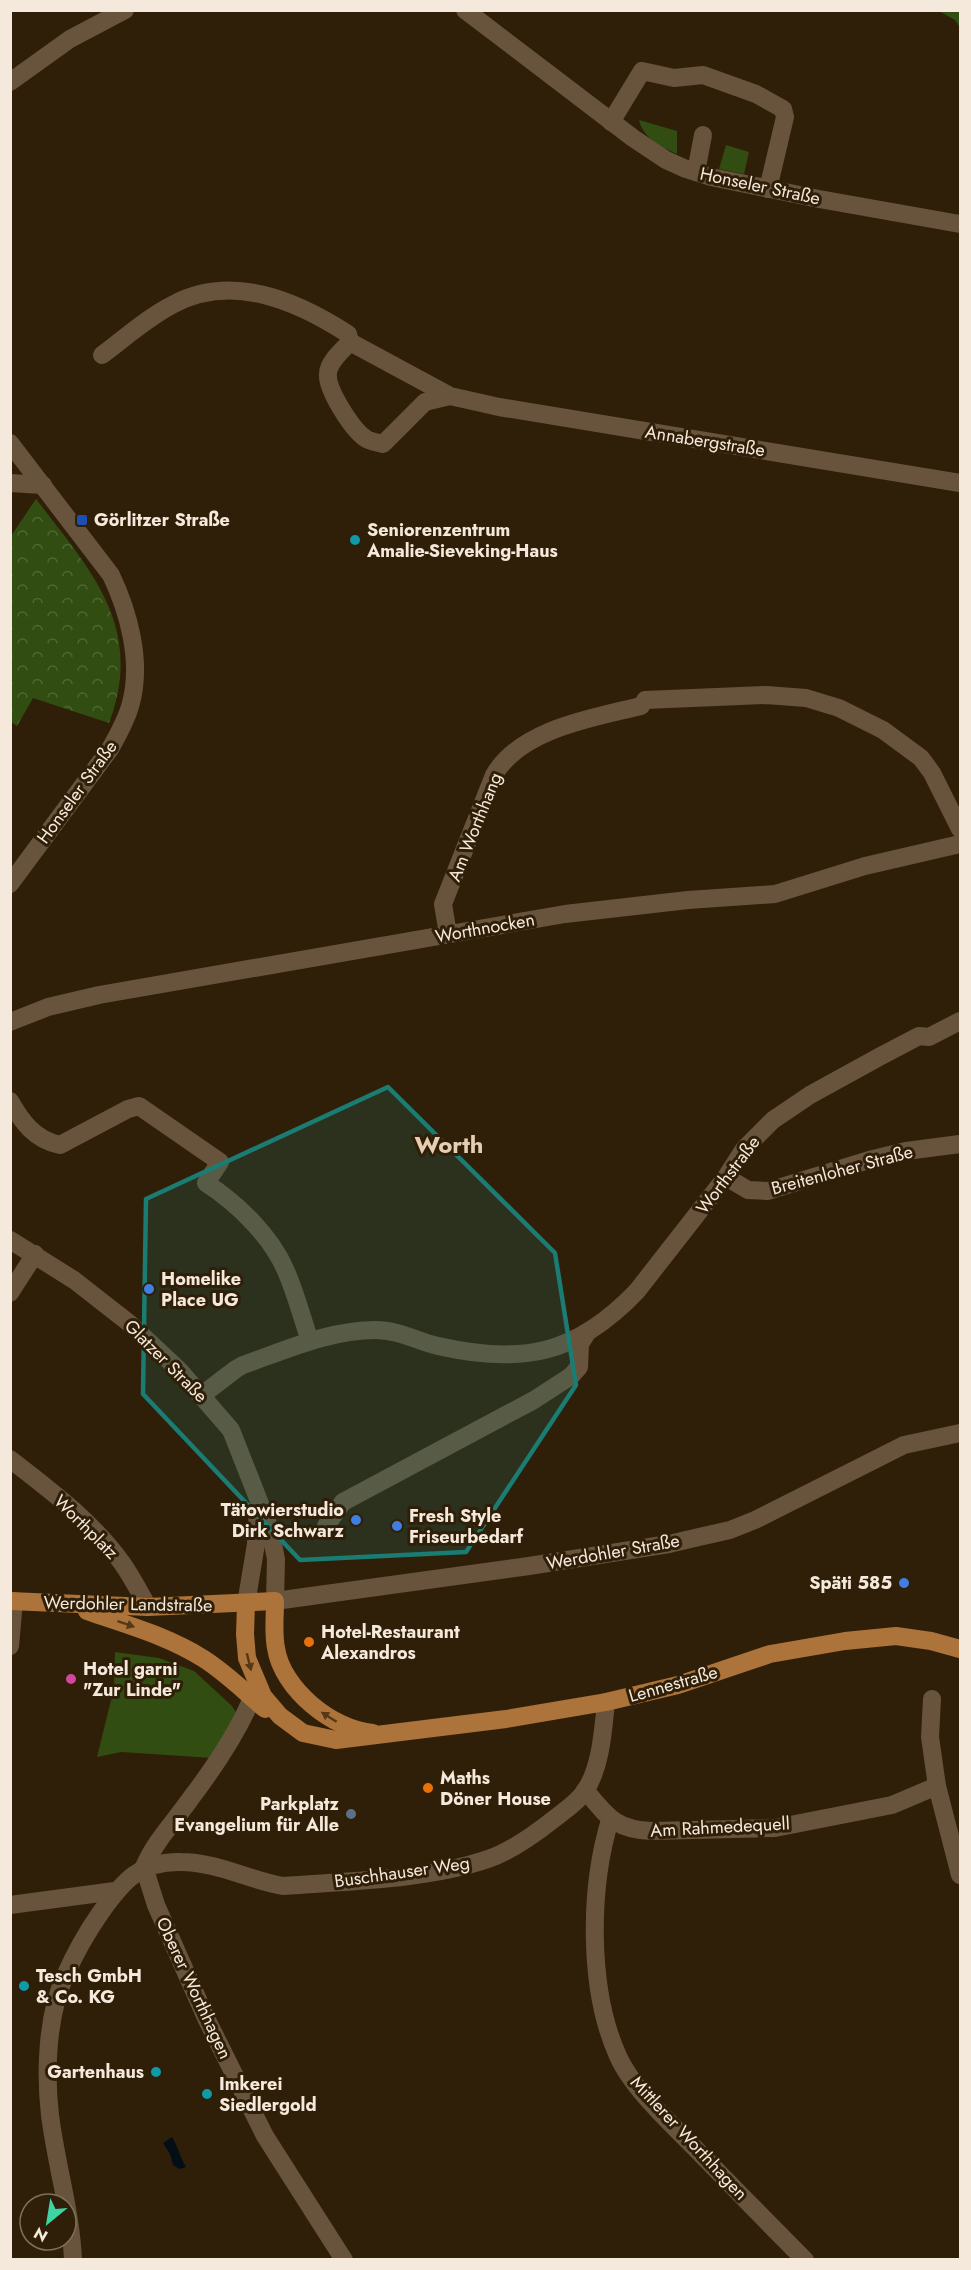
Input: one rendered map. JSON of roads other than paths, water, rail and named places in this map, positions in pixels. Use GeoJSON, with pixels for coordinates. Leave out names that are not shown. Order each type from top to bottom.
{"type":"FeatureCollection","features":[{"type":"Feature","properties":{"kind":"main road","name":"Werdohler Landstraße"},"geometry":{"type":"LineString","coordinates":[[12,1601],[148,1607],[246,1604]]}},
{"type":"Feature","properties":{"kind":"main road","name":"Werdohler Straße"},"geometry":{"type":"LineString","coordinates":[[246,1604],[275,1601]]}},
{"type":"Feature","properties":{"kind":"main road","name":"Lennestraße"},"geometry":{"type":"LineString","coordinates":[[275,1601],[276,1650],[281,1665],[298,1691],[322,1713],[336,1721],[367,1733],[383,1734]]}},
{"type":"Feature","properties":{"kind":"main road","name":"Lennestraße"},"geometry":{"type":"LineString","coordinates":[[246,1604],[245,1645],[254,1678],[271,1706],[303,1733],[336,1740],[506,1719],[606,1702],[678,1685],[770,1654],[845,1641],[896,1636],[931,1641],[960,1649]]}},
{"type":"Feature","properties":{"kind":"main road"},"geometry":{"type":"LineString","coordinates":[[71,1605],[161,1636],[182,1646],[210,1663],[272,1715],[303,1733]]}},
{"type":"Feature","properties":{"kind":"street"},"geometry":{"type":"LineString","coordinates":[[10,82],[70,39],[125,10]]}},
{"type":"Feature","properties":{"kind":"street","name":"Honseler Straße"},"geometry":{"type":"LineString","coordinates":[[465,10],[611,122],[666,160],[696,172],[768,189],[960,224]]}},
{"type":"Feature","properties":{"kind":"street"},"geometry":{"type":"LineString","coordinates":[[611,122],[642,71],[674,78],[703,75],[756,94],[783,108],[785,117],[768,189]]}},
{"type":"Feature","properties":{"kind":"street"},"geometry":{"type":"LineString","coordinates":[[696,172],[704,135]]}},
{"type":"Feature","properties":{"kind":"street","name":"Annabergstraße"},"geometry":{"type":"LineString","coordinates":[[102,355],[174,303],[193,296],[231,290],[250,291],[288,301],[348,334],[350,342],[450,396],[499,407],[960,483]]}},
{"type":"Feature","properties":{"kind":"street"},"geometry":{"type":"LineString","coordinates":[[350,342],[331,363],[328,372],[329,386],[360,434],[368,440],[383,444],[425,402],[450,396]]}},
{"type":"Feature","properties":{"kind":"street","name":"Honseler Straße"},"geometry":{"type":"LineString","coordinates":[[10,443],[111,575],[120,593],[131,632],[134,672],[131,702],[110,749],[10,884]]}},
{"type":"Feature","properties":{"kind":"street"},"geometry":{"type":"LineString","coordinates":[[10,483],[43,485]]}},
{"type":"Feature","properties":{"kind":"street","name":"Am Worthhang"},"geometry":{"type":"LineString","coordinates":[[448,934],[443,904],[500,765],[526,742],[545,732],[643,703],[766,695],[806,698],[839,708],[884,730],[921,758],[937,782],[960,829]]}},
{"type":"Feature","properties":{"kind":"street","name":"Worthnocken"},"geometry":{"type":"LineString","coordinates":[[10,1022],[48,1007],[99,995],[566,914],[688,900],[775,894],[865,867],[960,844]]}},
{"type":"Feature","properties":{"kind":"street","name":"Worthstraße"},"geometry":{"type":"LineString","coordinates":[[202,1395],[236,1369],[310,1341],[342,1332],[377,1330],[407,1335],[434,1346],[505,1356],[530,1354],[587,1333],[622,1306],[637,1291],[726,1177],[744,1149],[773,1120],[810,1095],[919,1036],[929,1037],[960,1021]]}},
{"type":"Feature","properties":{"kind":"street"},"geometry":{"type":"LineString","coordinates":[[10,1101],[29,1129],[42,1138],[60,1145],[128,1109],[139,1106],[220,1162],[206,1183],[220,1192],[252,1222],[286,1269],[310,1341]]}},
{"type":"Feature","properties":{"kind":"street","name":"Breitenloher Straße"},"geometry":{"type":"LineString","coordinates":[[726,1177],[748,1190],[768,1191],[869,1160],[906,1151],[960,1143]]}},
{"type":"Feature","properties":{"kind":"street","name":"Glatzer Straße"},"geometry":{"type":"LineString","coordinates":[[10,1240],[35,1254],[111,1308],[154,1346],[202,1395],[231,1430],[270,1529],[277,1578],[275,1601]]}},
{"type":"Feature","properties":{"kind":"street"},"geometry":{"type":"LineString","coordinates":[[10,1293],[35,1254]]}},
{"type":"Feature","properties":{"kind":"street"},"geometry":{"type":"LineString","coordinates":[[326,1526],[343,1502],[534,1400],[571,1376],[579,1367],[580,1344],[587,1333]]}},
{"type":"Feature","properties":{"kind":"street","name":"Werdohler Straße"},"geometry":{"type":"LineString","coordinates":[[275,1601],[529,1566],[669,1544],[730,1530],[756,1520],[904,1445],[960,1433]]}},
{"type":"Feature","properties":{"kind":"street","name":"Worthplatz"},"geometry":{"type":"LineString","coordinates":[[10,1458],[97,1532],[123,1563],[148,1607]]}},
{"type":"Feature","properties":{"kind":"street","name":"Glatzer Straße"},"geometry":{"type":"LineString","coordinates":[[246,1604],[256,1544],[258,1499]]}},
{"type":"Feature","properties":{"kind":"street"},"geometry":{"type":"LineString","coordinates":[[10,1646],[12,1601]]}},
{"type":"Feature","properties":{"kind":"street"},"geometry":{"type":"LineString","coordinates":[[73,2259],[72,2233],[50,2117],[48,2053],[64,1977],[88,1930],[115,1891],[144,1867],[156,1844],[217,1760],[252,1698]]}},
{"type":"Feature","properties":{"kind":"street"},"geometry":{"type":"LineString","coordinates":[[932,1699],[930,1737],[937,1786],[960,1875]]}},
{"type":"Feature","properties":{"kind":"street","name":"Buschhauser Weg"},"geometry":{"type":"LineString","coordinates":[[144,1867],[180,1862],[208,1865],[262,1882],[283,1886],[448,1869],[488,1859],[507,1851],[540,1830],[576,1801],[585,1790],[596,1762],[606,1702]]}},
{"type":"Feature","properties":{"kind":"street","name":"Am Rahmedequell"},"geometry":{"type":"LineString","coordinates":[[585,1790],[610,1820],[637,1831],[776,1828],[892,1805],[937,1786]]}},
{"type":"Feature","properties":{"kind":"street","name":"Mittlerer Worthhagen"},"geometry":{"type":"LineString","coordinates":[[610,1820],[602,1848],[595,1917],[603,2018],[619,2058],[641,2090],[664,2117],[806,2259]]}},
{"type":"Feature","properties":{"kind":"street","name":"Oberer Worthhagen"},"geometry":{"type":"LineString","coordinates":[[144,1867],[156,1905],[207,2020],[265,2136],[344,2259]]}},
{"type":"Feature","properties":{"kind":"street"},"geometry":{"type":"LineString","coordinates":[[10,1905],[115,1891]]}},
{"type":"Feature","properties":{"kind":"place","name":"Görlitzer Straße"},"geometry":{"type":"Point","coordinates":[82,520]}},
{"type":"Feature","properties":{"kind":"place","name":"Seniorenzentrum Amalie-Sieveking-Haus"},"geometry":{"type":"Point","coordinates":[355,540]}},
{"type":"Feature","properties":{"kind":"place","name":"Homelike Place UG"},"geometry":{"type":"Point","coordinates":[149,1289]}},
{"type":"Feature","properties":{"kind":"place","name":"Tätowierstudio Dirk Schwarz"},"geometry":{"type":"Point","coordinates":[356,1520]}},
{"type":"Feature","properties":{"kind":"place","name":"Fresh Style Friseurbedarf"},"geometry":{"type":"Point","coordinates":[397,1526]}},
{"type":"Feature","properties":{"kind":"place","name":"Späti 585"},"geometry":{"type":"Point","coordinates":[904,1583]}},
{"type":"Feature","properties":{"kind":"place","name":"Hotel-Restaurant Alexandros"},"geometry":{"type":"Point","coordinates":[309,1642]}},
{"type":"Feature","properties":{"kind":"place","name":"Hotel garni \"Zur Linde\""},"geometry":{"type":"Point","coordinates":[71,1679]}},
{"type":"Feature","properties":{"kind":"place","name":"Maths Döner House"},"geometry":{"type":"Point","coordinates":[428,1788]}},
{"type":"Feature","properties":{"kind":"place","name":"Parkplatz Evangelium für Alle"},"geometry":{"type":"Point","coordinates":[351,1814]}},
{"type":"Feature","properties":{"kind":"place","name":"Tesch GmbH & Co. KG"},"geometry":{"type":"Point","coordinates":[24,1986]}},
{"type":"Feature","properties":{"kind":"place","name":"Gartenhaus"},"geometry":{"type":"Point","coordinates":[156,2072]}},
{"type":"Feature","properties":{"kind":"place","name":"Imkerei Siedlergold"},"geometry":{"type":"Point","coordinates":[207,2094]}},
{"type":"Feature","properties":{"kind":"district","name":"Worth"},"geometry":{"type":"Point","coordinates":[449,1144]}}]}
